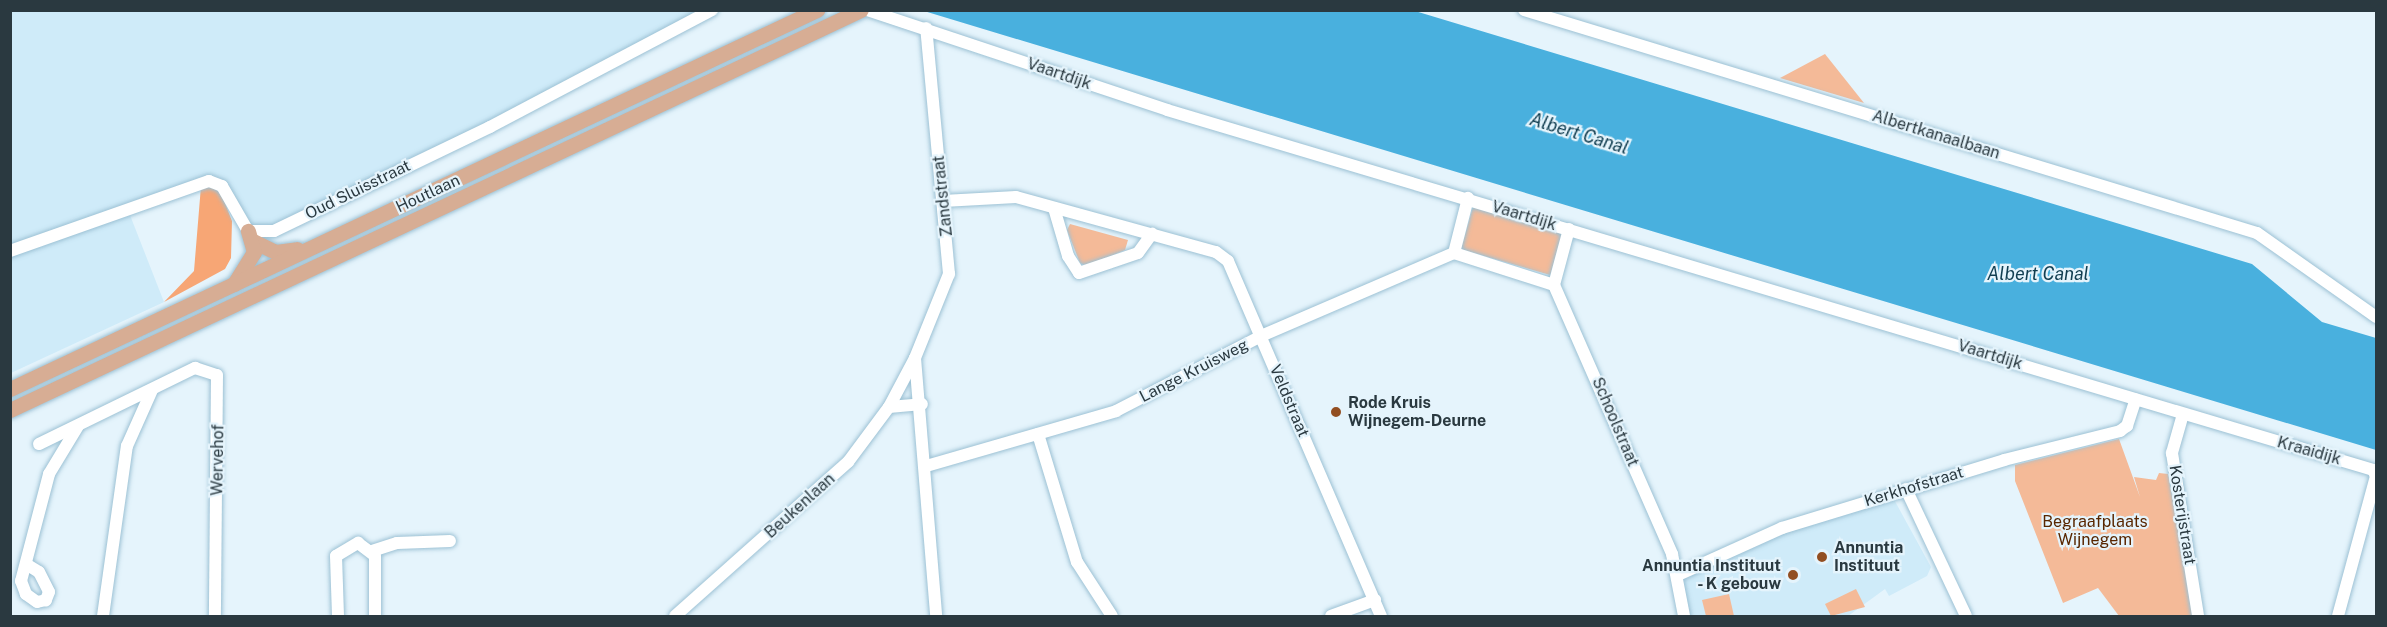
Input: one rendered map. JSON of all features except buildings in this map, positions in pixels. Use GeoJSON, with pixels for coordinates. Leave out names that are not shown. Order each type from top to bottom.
{"type":"FeatureCollection","features":[{"type":"Feature","properties":{"kind":"main road","name":"Houtlaan"},"geometry":{"type":"LineString","coordinates":[[10,410],[861,10]]}},
{"type":"Feature","properties":{"kind":"main road","name":"Houtlaan"},"geometry":{"type":"LineString","coordinates":[[10,390],[814,12]]}},
{"type":"Feature","properties":{"kind":"main road"},"geometry":{"type":"LineString","coordinates":[[251,236],[276,252],[318,245]]}},
{"type":"Feature","properties":{"kind":"main road"},"geometry":{"type":"LineString","coordinates":[[232,286],[251,260],[251,236]]}},
{"type":"Feature","properties":{"kind":"street","name":"Oud Sluisstraat"},"geometry":{"type":"LineString","coordinates":[[251,236],[274,231],[303,217],[712,10]]}},
{"type":"Feature","properties":{"kind":"street","name":"Vaartdijk"},"geometry":{"type":"LineString","coordinates":[[867,10],[1167,110],[2183,414]]}},
{"type":"Feature","properties":{"kind":"street","name":"Albertkanaalbaan"},"geometry":{"type":"LineString","coordinates":[[1524,10],[2257,233],[2376,317]]}},
{"type":"Feature","properties":{"kind":"street","name":"Zandstraat"},"geometry":{"type":"LineString","coordinates":[[889,407],[915,358],[949,274],[926,28]]}},
{"type":"Feature","properties":{"kind":"street"},"geometry":{"type":"LineString","coordinates":[[10,251],[209,181],[222,186],[251,236]]}},
{"type":"Feature","properties":{"kind":"street","name":"Veldstraat"},"geometry":{"type":"LineString","coordinates":[[943,201],[1005,196],[1216,252],[1228,261],[1381,616]]}},
{"type":"Feature","properties":{"kind":"street"},"geometry":{"type":"LineString","coordinates":[[1467,198],[1454,253],[1554,285],[1569,230]]}},
{"type":"Feature","properties":{"kind":"street"},"geometry":{"type":"LineString","coordinates":[[1054,208],[1068,256],[1079,273],[1138,253],[1152,234]]}},
{"type":"Feature","properties":{"kind":"street","name":"Lange Kruisweg"},"geometry":{"type":"LineString","coordinates":[[926,466],[1116,411],[1261,336],[1454,253]]}},
{"type":"Feature","properties":{"kind":"street","name":"Schoolstraat"},"geometry":{"type":"LineString","coordinates":[[1554,285],[1680,574],[1684,616]]}},
{"type":"Feature","properties":{"kind":"street","name":"Albertkanaalbaan"},"geometry":{"type":"LineString","coordinates":[[2335,288],[2376,309]]}},
{"type":"Feature","properties":{"kind":"street"},"geometry":{"type":"LineString","coordinates":[[915,358],[922,404],[936,616]]}},
{"type":"Feature","properties":{"kind":"street","name":"Wervehof"},"geometry":{"type":"LineString","coordinates":[[39,444],[201,367],[217,375],[220,383],[215,616]]}},
{"type":"Feature","properties":{"kind":"street"},"geometry":{"type":"LineString","coordinates":[[103,616],[127,446],[152,389]]}},
{"type":"Feature","properties":{"kind":"street","name":"Kerkhofstraat"},"geometry":{"type":"LineString","coordinates":[[1680,574],[1782,528],[1906,489],[2120,431],[2127,426],[2136,399]]}},
{"type":"Feature","properties":{"kind":"street"},"geometry":{"type":"LineString","coordinates":[[889,407],[922,404]]}},
{"type":"Feature","properties":{"kind":"street","name":"Beukenlaan"},"geometry":{"type":"LineString","coordinates":[[675,616],[831,480],[889,407]]}},
{"type":"Feature","properties":{"kind":"street","name":"Kraaidijk"},"geometry":{"type":"LineString","coordinates":[[2183,414],[2373,470],[2376,476],[2338,616]]}},
{"type":"Feature","properties":{"kind":"street","name":"Kosterijstraat"},"geometry":{"type":"LineString","coordinates":[[2183,414],[2172,453],[2199,616]]}},
{"type":"Feature","properties":{"kind":"street"},"geometry":{"type":"LineString","coordinates":[[26,564],[49,474],[79,425]]}},
{"type":"Feature","properties":{"kind":"street"},"geometry":{"type":"LineString","coordinates":[[1038,434],[1077,562],[1112,616]]}},
{"type":"Feature","properties":{"kind":"street"},"geometry":{"type":"LineString","coordinates":[[1906,489],[1966,616]]}},
{"type":"Feature","properties":{"kind":"street"},"geometry":{"type":"LineString","coordinates":[[339,616],[337,553],[358,543],[372,551],[397,543],[450,541]]}},
{"type":"Feature","properties":{"kind":"street"},"geometry":{"type":"LineString","coordinates":[[372,551],[375,616]]}},
{"type":"Feature","properties":{"kind":"street"},"geometry":{"type":"LineString","coordinates":[[1330,616],[1375,600]]}},
{"type":"Feature","properties":{"kind":"shaded area"},"geometry":{"type":"Polygon","coordinates":[[[10,11],[712,11],[274,231],[248,231],[215,181],[128,210],[164,302],[11,373],[10,11]]]}},
{"type":"Feature","properties":{"kind":"shaded area"},"geometry":{"type":"Polygon","coordinates":[[[208,184],[221,193],[232,221],[231,258],[225,269],[164,302],[194,271],[201,186],[208,184]]]}},
{"type":"Feature","properties":{"kind":"shaded area","name":"Annuntia Instituut"},"geometry":{"type":"Polygon","coordinates":[[[1891,494],[1931,567],[1927,576],[1889,596],[1885,589],[1848,616],[1684,616],[1680,574],[1759,538],[1891,494]]]}},
{"type":"Feature","properties":{"kind":"green space"},"geometry":{"type":"Polygon","coordinates":[[[1825,54],[1864,103],[1780,78],[1825,54]]]}},
{"type":"Feature","properties":{"kind":"green space"},"geometry":{"type":"Polygon","coordinates":[[[1473,207],[1562,233],[1550,275],[1461,249],[1473,207]]]}},
{"type":"Feature","properties":{"kind":"green space"},"geometry":{"type":"Polygon","coordinates":[[[1070,224],[1128,240],[1125,250],[1088,266],[1080,263],[1067,230],[1070,224]]]}},
{"type":"Feature","properties":{"kind":"green space","name":"Begraafplaats Wijnegem"},"geometry":{"type":"Polygon","coordinates":[[[2119,439],[2140,497],[2134,477],[2156,480],[2159,473],[2168,474],[2194,616],[2119,616],[2098,588],[2063,603],[2015,481],[2015,465],[2119,439]]]}},
{"type":"Feature","properties":{"kind":"green space"},"geometry":{"type":"Polygon","coordinates":[[[1856,589],[1865,607],[1831,616],[1825,604],[1856,589]]]}},
{"type":"Feature","properties":{"kind":"green space"},"geometry":{"type":"Polygon","coordinates":[[[1729,594],[1734,616],[1706,616],[1702,600],[1729,594]]]}},
{"type":"Feature","properties":{"kind":"water","name":"Albert Canal"},"geometry":{"type":"Polygon","coordinates":[[[924,11],[1415,11],[2252,264],[2322,322],[2376,338],[2376,450],[924,11]]]}},
{"type":"Feature","properties":{"kind":"place","name":"Rode Kruis Wijnegem-Deurne"},"geometry":{"type":"Point","coordinates":[1336,412]}},
{"type":"Feature","properties":{"kind":"place","name":"Annuntia Instituut"},"geometry":{"type":"Point","coordinates":[1822,557]}},
{"type":"Feature","properties":{"kind":"place","name":"Annuntia Instituut - K gebouw"},"geometry":{"type":"Point","coordinates":[1793,575]}}]}
